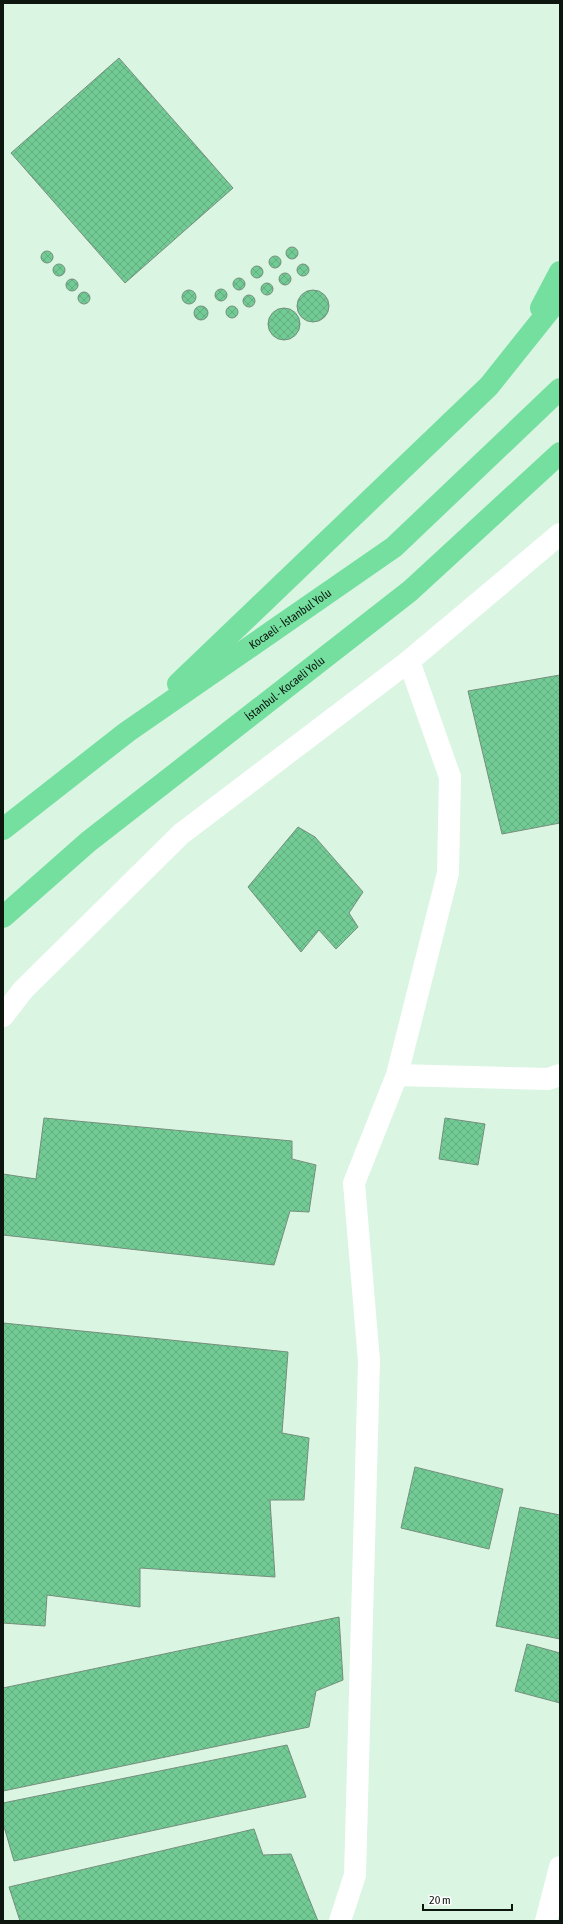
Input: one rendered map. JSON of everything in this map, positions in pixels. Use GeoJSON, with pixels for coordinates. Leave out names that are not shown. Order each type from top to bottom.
{"type":"FeatureCollection","features":[{"type":"Feature","properties":{"kind":"highway"},"geometry":{"type":"LineString","coordinates":[[524,343],[560,272]]}},
{"type":"Feature","properties":{"kind":"highway"},"geometry":{"type":"LineString","coordinates":[[127,732],[489,386],[560,297]]}},
{"type":"Feature","properties":{"kind":"highway","name":"Kocaeli - İstanbul Yolu"},"geometry":{"type":"LineString","coordinates":[[3,829],[127,732],[394,547],[560,389]]}},
{"type":"Feature","properties":{"kind":"highway","name":"İstanbul - Kocaeli Yolu"},"geometry":{"type":"LineString","coordinates":[[3,917],[88,842],[410,591],[560,453]]}},
{"type":"Feature","properties":{"kind":"street"},"geometry":{"type":"LineString","coordinates":[[3,1016],[23,990],[182,834],[409,661],[560,534]]}},
{"type":"Feature","properties":{"kind":"street"},"geometry":{"type":"LineString","coordinates":[[340,1921],[355,1875],[369,1361],[354,1183],[397,1075],[448,873],[450,777],[409,661]]}},
{"type":"Feature","properties":{"kind":"street"},"geometry":{"type":"LineString","coordinates":[[397,1075],[548,1079],[560,1075]]}},
{"type":"Feature","properties":{"kind":"street"},"geometry":{"type":"LineString","coordinates":[[546,1921],[560,1867]]}},
{"type":"Feature","properties":{"kind":"building"},"geometry":{"type":"Polygon","coordinates":[[[119,58],[233,188],[125,283],[11,153],[119,58]]]}},
{"type":"Feature","properties":{"kind":"building"},"geometry":{"type":"Polygon","coordinates":[[[290,247],[294,247],[298,253],[294,259],[290,259],[286,255],[286,251],[290,247]]]}},
{"type":"Feature","properties":{"kind":"building"},"geometry":{"type":"Polygon","coordinates":[[[45,251],[49,251],[53,257],[49,263],[45,263],[41,259],[41,255],[45,251]]]}},
{"type":"Feature","properties":{"kind":"building"},"geometry":{"type":"Polygon","coordinates":[[[273,256],[277,256],[281,262],[277,268],[273,268],[269,264],[269,260],[273,256]]]}},
{"type":"Feature","properties":{"kind":"building"},"geometry":{"type":"Polygon","coordinates":[[[57,264],[61,264],[65,270],[61,276],[57,276],[53,272],[53,268],[57,264]]]}},
{"type":"Feature","properties":{"kind":"building"},"geometry":{"type":"Polygon","coordinates":[[[301,264],[305,264],[309,270],[305,276],[301,276],[297,272],[297,268],[301,264]]]}},
{"type":"Feature","properties":{"kind":"building"},"geometry":{"type":"Polygon","coordinates":[[[255,266],[259,266],[263,272],[259,278],[255,278],[251,274],[251,270],[255,266]]]}},
{"type":"Feature","properties":{"kind":"building"},"geometry":{"type":"Polygon","coordinates":[[[283,273],[287,273],[291,279],[287,285],[283,285],[279,281],[279,277],[283,273]]]}},
{"type":"Feature","properties":{"kind":"building"},"geometry":{"type":"Polygon","coordinates":[[[237,278],[241,278],[245,284],[241,290],[237,290],[233,286],[233,282],[237,278]]]}},
{"type":"Feature","properties":{"kind":"building"},"geometry":{"type":"Polygon","coordinates":[[[70,279],[74,279],[78,285],[74,291],[70,291],[66,287],[66,283],[70,279]]]}},
{"type":"Feature","properties":{"kind":"building"},"geometry":{"type":"Polygon","coordinates":[[[265,283],[269,283],[273,289],[269,295],[265,295],[261,291],[261,287],[265,283]]]}},
{"type":"Feature","properties":{"kind":"building"},"geometry":{"type":"Polygon","coordinates":[[[219,289],[223,289],[227,295],[223,301],[219,301],[215,297],[215,293],[219,289]]]}},
{"type":"Feature","properties":{"kind":"building"},"geometry":{"type":"Polygon","coordinates":[[[189,290],[194,292],[196,297],[194,302],[189,304],[184,302],[182,297],[184,292],[189,290]]]}},
{"type":"Feature","properties":{"kind":"building"},"geometry":{"type":"Polygon","coordinates":[[[313,290],[324,295],[329,306],[324,317],[313,322],[302,317],[297,306],[302,295],[313,290]]]}},
{"type":"Feature","properties":{"kind":"building"},"geometry":{"type":"Polygon","coordinates":[[[82,292],[86,292],[90,298],[86,304],[82,304],[78,300],[78,296],[82,292]]]}},
{"type":"Feature","properties":{"kind":"building"},"geometry":{"type":"Polygon","coordinates":[[[247,295],[251,295],[255,301],[251,307],[247,307],[243,303],[243,299],[247,295]]]}},
{"type":"Feature","properties":{"kind":"building"},"geometry":{"type":"Polygon","coordinates":[[[201,306],[206,308],[208,313],[206,318],[201,320],[196,318],[194,313],[196,308],[201,306]]]}},
{"type":"Feature","properties":{"kind":"building"},"geometry":{"type":"Polygon","coordinates":[[[230,306],[234,306],[238,312],[234,318],[230,318],[226,314],[226,310],[230,306]]]}},
{"type":"Feature","properties":{"kind":"building"},"geometry":{"type":"Polygon","coordinates":[[[284,308],[293,311],[297,315],[300,324],[297,333],[293,337],[284,340],[275,337],[271,333],[268,324],[271,315],[275,311],[284,308]]]}},
{"type":"Feature","properties":{"kind":"building"},"geometry":{"type":"Polygon","coordinates":[[[560,675],[560,823],[502,834],[468,691],[560,675]]]}},
{"type":"Feature","properties":{"kind":"building"},"geometry":{"type":"Polygon","coordinates":[[[298,827],[315,837],[363,892],[349,913],[358,927],[336,949],[319,930],[301,952],[248,887],[298,827]]]}},
{"type":"Feature","properties":{"kind":"building"},"geometry":{"type":"Polygon","coordinates":[[[44,1118],[292,1141],[292,1159],[316,1165],[309,1212],[290,1211],[274,1265],[3,1235],[3,1174],[36,1179],[44,1118]]]}},
{"type":"Feature","properties":{"kind":"building"},"geometry":{"type":"Polygon","coordinates":[[[445,1118],[485,1124],[478,1165],[439,1159],[445,1118]]]}},
{"type":"Feature","properties":{"kind":"building"},"geometry":{"type":"Polygon","coordinates":[[[3,1323],[288,1352],[282,1433],[309,1438],[304,1500],[270,1500],[275,1577],[140,1568],[140,1607],[47,1595],[45,1626],[3,1623],[3,1323]]]}},
{"type":"Feature","properties":{"kind":"building"},"geometry":{"type":"Polygon","coordinates":[[[415,1467],[503,1489],[489,1549],[401,1528],[415,1467]]]}},
{"type":"Feature","properties":{"kind":"building"},"geometry":{"type":"Polygon","coordinates":[[[520,1507],[560,1515],[560,1639],[496,1626],[520,1507]]]}},
{"type":"Feature","properties":{"kind":"building"},"geometry":{"type":"Polygon","coordinates":[[[339,1617],[343,1680],[316,1691],[309,1727],[3,1791],[3,1688],[339,1617]]]}},
{"type":"Feature","properties":{"kind":"building"},"geometry":{"type":"Polygon","coordinates":[[[527,1644],[560,1653],[560,1703],[515,1691],[527,1644]]]}},
{"type":"Feature","properties":{"kind":"building"},"geometry":{"type":"Polygon","coordinates":[[[287,1745],[306,1797],[14,1861],[3,1823],[3,1803],[287,1745]]]}},
{"type":"Feature","properties":{"kind":"building"},"geometry":{"type":"Polygon","coordinates":[[[254,1829],[263,1855],[291,1854],[318,1921],[20,1921],[9,1887],[254,1829]]]}}]}
